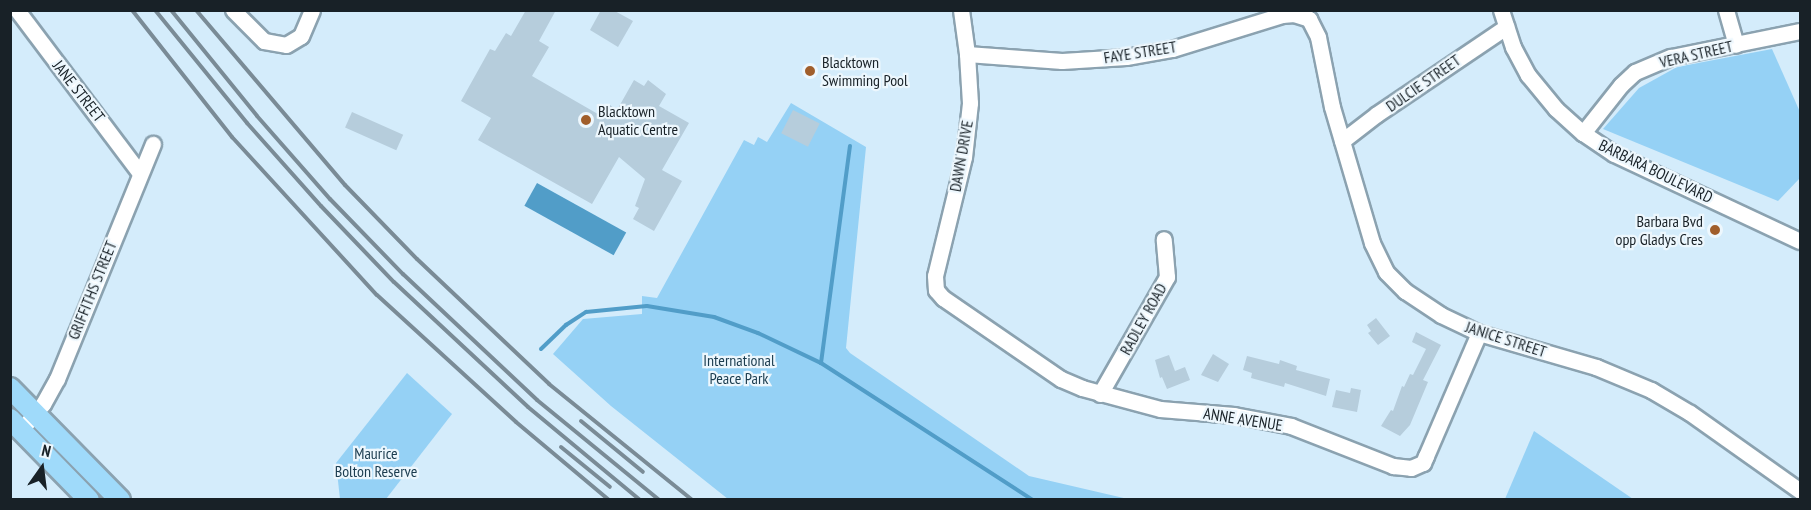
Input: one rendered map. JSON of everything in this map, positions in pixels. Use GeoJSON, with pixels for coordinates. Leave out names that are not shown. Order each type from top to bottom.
{"type":"FeatureCollection","features":[{"type":"Feature","properties":{"kind":"main road"},"geometry":{"type":"LineString","coordinates":[[10,388],[120,500]]}},
{"type":"Feature","properties":{"kind":"main road"},"geometry":{"type":"LineString","coordinates":[[16,425],[88,500]]}},
{"type":"Feature","properties":{"kind":"street","name":"JANE STREET"},"geometry":{"type":"LineString","coordinates":[[16,10],[140,173]]}},
{"type":"Feature","properties":{"kind":"street"},"geometry":{"type":"LineString","coordinates":[[233,10],[264,41],[276,45],[286,45],[301,36],[312,10]]}},
{"type":"Feature","properties":{"kind":"street","name":"DAWN DRIVE"},"geometry":{"type":"LineString","coordinates":[[943,298],[936,290],[935,276],[964,157],[970,103],[961,10]]}},
{"type":"Feature","properties":{"kind":"street","name":"BARBARA BOULEVARD"},"geometry":{"type":"LineString","coordinates":[[1501,10],[1519,58],[1534,84],[1556,109],[1583,133],[1614,153],[1800,241]]}},
{"type":"Feature","properties":{"kind":"street"},"geometry":{"type":"LineString","coordinates":[[1726,10],[1736,45]]}},
{"type":"Feature","properties":{"kind":"street","name":"FAYE STREET"},"geometry":{"type":"LineString","coordinates":[[967,54],[1062,61],[1126,57],[1172,49],[1282,15],[1294,14],[1309,19]]}},
{"type":"Feature","properties":{"kind":"street","name":"JANICE STREET"},"geometry":{"type":"LineString","coordinates":[[1309,19],[1318,37],[1332,107],[1356,197],[1372,243],[1386,272],[1405,291],[1479,333],[1596,367],[1651,390],[1690,413],[1800,491]]}},
{"type":"Feature","properties":{"kind":"street","name":"DULCIE STREET"},"geometry":{"type":"LineString","coordinates":[[1342,141],[1506,27]]}},
{"type":"Feature","properties":{"kind":"street","name":"VERA STREET"},"geometry":{"type":"LineString","coordinates":[[1583,133],[1621,85],[1635,72],[1671,57],[1800,31]]}},
{"type":"Feature","properties":{"kind":"street","name":"GRIFFITHS STREET"},"geometry":{"type":"LineString","coordinates":[[16,425],[35,414],[57,379],[153,144]]}},
{"type":"Feature","properties":{"kind":"street","name":"RADLEY ROAD"},"geometry":{"type":"LineString","coordinates":[[1100,394],[1167,277],[1164,239]]}},
{"type":"Feature","properties":{"kind":"street","name":"ANNE AVENUE"},"geometry":{"type":"LineString","coordinates":[[943,298],[1061,379],[1100,394],[1160,409],[1234,415],[1291,426],[1393,466],[1411,468],[1422,463],[1426,456],[1479,333]]}},
{"type":"Feature","properties":{"kind":"green space"},"geometry":{"type":"Polygon","coordinates":[[[1772,49],[1800,112],[1800,178],[1778,201],[1603,129],[1639,88],[1677,67],[1772,49]]]}},
{"type":"Feature","properties":{"kind":"green space","name":"International Peace Park"},"geometry":{"type":"Polygon","coordinates":[[[791,103],[866,147],[846,348],[850,353],[1029,476],[1128,499],[728,499],[611,406],[553,354],[583,319],[642,314],[642,296],[657,298],[744,140],[754,145],[758,137],[767,142],[791,103]]]}},
{"type":"Feature","properties":{"kind":"green space","name":"Maurice Bolton Reserve"},"geometry":{"type":"Polygon","coordinates":[[[407,373],[452,414],[386,499],[340,499],[336,463],[407,373]]]}},
{"type":"Feature","properties":{"kind":"green space"},"geometry":{"type":"Polygon","coordinates":[[[1534,431],[1633,499],[1505,499],[1534,431]]]}},
{"type":"Feature","properties":{"kind":"shaded area"},"geometry":{"type":"Polygon","coordinates":[[[537,183],[626,232],[614,255],[524,206],[537,183]]]}},
{"type":"Feature","properties":{"kind":"building","name":"Blacktown Aquatic Centre"},"geometry":{"type":"Polygon","coordinates":[[[526,10],[556,10],[539,41],[549,47],[532,76],[603,117],[610,105],[617,110],[634,80],[644,86],[648,80],[666,94],[659,106],[689,123],[662,170],[682,181],[654,231],[633,219],[639,208],[635,206],[645,179],[619,157],[592,204],[478,140],[491,118],[461,101],[490,49],[495,51],[506,33],[511,36],[526,10]]]}},
{"type":"Feature","properties":{"kind":"building"},"geometry":{"type":"Polygon","coordinates":[[[601,10],[613,10],[633,21],[618,47],[590,30],[601,10]]]}},
{"type":"Feature","properties":{"kind":"building"},"geometry":{"type":"Polygon","coordinates":[[[793,110],[820,124],[808,147],[781,133],[793,110]]]}},
{"type":"Feature","properties":{"kind":"building"},"geometry":{"type":"Polygon","coordinates":[[[352,112],[403,135],[396,150],[345,128],[352,112]]]}},
{"type":"Feature","properties":{"kind":"building"},"geometry":{"type":"Polygon","coordinates":[[[1376,318],[1390,336],[1378,345],[1368,333],[1371,331],[1367,325],[1376,318]]]}},
{"type":"Feature","properties":{"kind":"building"},"geometry":{"type":"Polygon","coordinates":[[[1416,332],[1441,345],[1423,380],[1428,382],[1410,425],[1400,436],[1381,426],[1391,410],[1393,411],[1402,386],[1404,387],[1410,374],[1413,375],[1426,349],[1412,342],[1416,332]]]}},
{"type":"Feature","properties":{"kind":"building"},"geometry":{"type":"Polygon","coordinates":[[[1213,354],[1229,364],[1218,382],[1201,375],[1213,354]]]}},
{"type":"Feature","properties":{"kind":"building"},"geometry":{"type":"Polygon","coordinates":[[[1169,355],[1175,371],[1185,367],[1190,380],[1167,389],[1162,377],[1160,378],[1155,360],[1169,355]]]}},
{"type":"Feature","properties":{"kind":"building"},"geometry":{"type":"Polygon","coordinates":[[[1247,356],[1279,364],[1280,360],[1297,366],[1296,370],[1330,379],[1326,396],[1285,383],[1284,387],[1251,378],[1252,373],[1243,370],[1247,356]]]}},
{"type":"Feature","properties":{"kind":"building"},"geometry":{"type":"Polygon","coordinates":[[[1351,388],[1361,390],[1357,412],[1332,407],[1336,390],[1350,393],[1351,388]]]}},
{"type":"Feature","properties":{"kind":"waterway"},"geometry":{"type":"LineString","coordinates":[[821,363],[850,146]]}},
{"type":"Feature","properties":{"kind":"waterway"},"geometry":{"type":"LineString","coordinates":[[541,349],[566,325],[586,312],[647,306],[714,317],[758,333],[821,363],[1033,500]]}},
{"type":"Feature","properties":{"kind":"railway"},"geometry":{"type":"LineString","coordinates":[[132,10],[232,137],[377,295],[516,422],[609,500]]}},
{"type":"Feature","properties":{"kind":"railway"},"geometry":{"type":"LineString","coordinates":[[155,10],[247,123],[321,206],[394,282],[528,407],[640,500]]}},
{"type":"Feature","properties":{"kind":"railway"},"geometry":{"type":"LineString","coordinates":[[171,10],[257,116],[330,199],[403,274],[537,400],[659,500]]}},
{"type":"Feature","properties":{"kind":"railway"},"geometry":{"type":"LineString","coordinates":[[196,10],[345,185],[417,259],[549,384],[692,500]]}},
{"type":"Feature","properties":{"kind":"railway"},"geometry":{"type":"LineString","coordinates":[[581,421],[643,472]]}},
{"type":"Feature","properties":{"kind":"railway"},"geometry":{"type":"LineString","coordinates":[[561,447],[610,487]]}},
{"type":"Feature","properties":{"kind":"place","name":"Blacktown Swimming Pool"},"geometry":{"type":"Point","coordinates":[810,71]}},
{"type":"Feature","properties":{"kind":"place","name":"Blacktown Aquatic Centre"},"geometry":{"type":"Point","coordinates":[586,120]}},
{"type":"Feature","properties":{"kind":"place","name":"Barbara Bvd opp Gladys Cres"},"geometry":{"type":"Point","coordinates":[1715,230]}}]}
